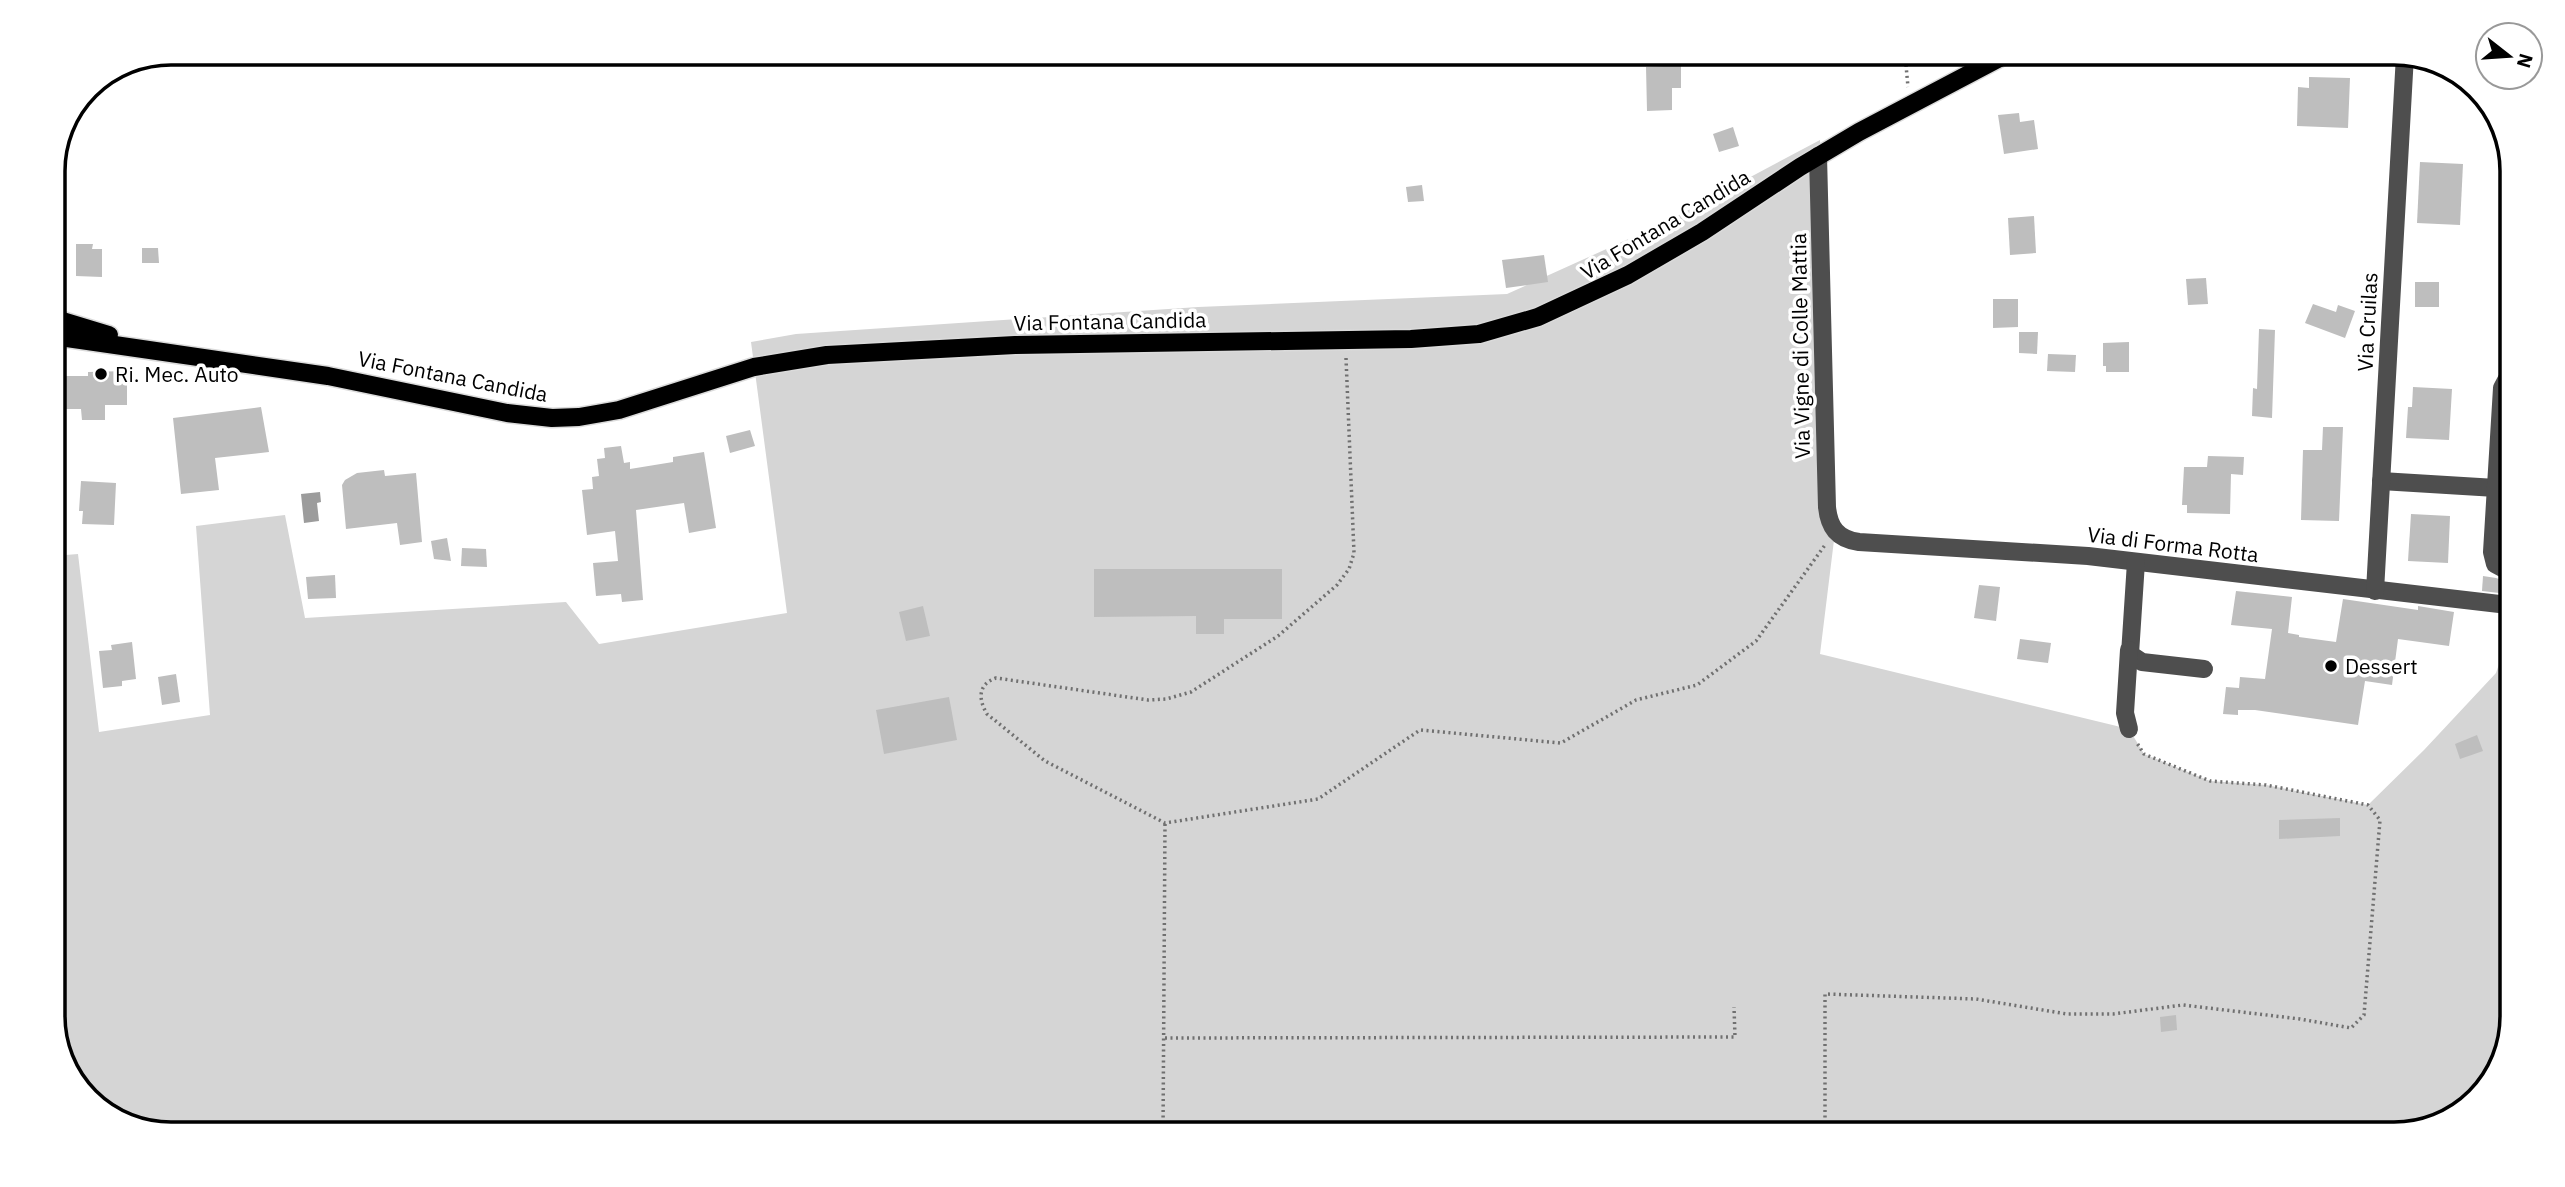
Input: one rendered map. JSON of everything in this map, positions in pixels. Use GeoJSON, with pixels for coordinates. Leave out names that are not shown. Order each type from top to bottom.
{"type":"FeatureCollection","features":[{"type":"Feature","properties":{"kind":"main road","name":"Via Fontana Candida"},"geometry":{"type":"LineString","coordinates":[[65,338],[337,377],[507,413],[552,418],[579,417],[619,410],[754,367],[827,355],[1050,344],[1345,340],[1468,335],[1501,330],[1595,292],[1665,255],[1818,156],[1986,65]]}},
{"type":"Feature","properties":{"kind":"main road","name":"Via Fontana Candida"},"geometry":{"type":"LineString","coordinates":[[65,322],[155,349]]}},
{"type":"Feature","properties":{"kind":"street","name":"Via Cruilas"},"geometry":{"type":"LineString","coordinates":[[2375,591],[2404,66]]}},
{"type":"Feature","properties":{"kind":"street","name":"Via Vigne di Colle Mattia"},"geometry":{"type":"LineString","coordinates":[[1818,156],[1827,507],[1835,533]]}},
{"type":"Feature","properties":{"kind":"street"},"geometry":{"type":"LineString","coordinates":[[2500,421],[2492,552],[2494,564],[2500,567]]}},
{"type":"Feature","properties":{"kind":"street"},"geometry":{"type":"LineString","coordinates":[[2381,481],[2496,488]]}},
{"type":"Feature","properties":{"kind":"street","name":"Via di Forma Rotta"},"geometry":{"type":"LineString","coordinates":[[1835,533],[1847,540],[1859,542],[2088,556],[2500,604]]}},
{"type":"Feature","properties":{"kind":"street"},"geometry":{"type":"LineString","coordinates":[[2129,729],[2124,713],[2137,562]]}},
{"type":"Feature","properties":{"kind":"street"},"geometry":{"type":"LineString","coordinates":[[2129,650],[2133,658],[2142,662],[2204,669]]}},
{"type":"Feature","properties":{"kind":"path"},"geometry":{"type":"LineString","coordinates":[[1906,65],[1908,88],[1914,103]]}},
{"type":"Feature","properties":{"kind":"path"},"geometry":{"type":"LineString","coordinates":[[1345,340],[1354,553],[1349,569],[1338,584],[1291,626],[1258,650],[1203,686],[1176,697],[1148,700],[996,678],[989,681],[983,687],[981,704],[987,714],[1034,754],[1165,823],[1318,799],[1420,730],[1561,743],[1636,700],[1697,685],[1756,640],[1835,533]]}},
{"type":"Feature","properties":{"kind":"path"},"geometry":{"type":"LineString","coordinates":[[1825,1122],[1825,994],[1976,999],[2067,1014],[2112,1014],[2183,1005],[2301,1018],[2351,1028],[2364,1015],[2380,820],[2368,805],[2266,785],[2210,780],[2144,754],[2129,729]]}},
{"type":"Feature","properties":{"kind":"path"},"geometry":{"type":"LineString","coordinates":[[1163,1122],[1165,823]]}},
{"type":"Feature","properties":{"kind":"path"},"geometry":{"type":"LineString","coordinates":[[1165,1038],[1735,1037],[1734,1007]]}},
{"type":"Feature","properties":{"kind":"shaded area"},"geometry":{"type":"Polygon","coordinates":[[[1820,140],[1835,532],[1820,654],[2129,729],[2144,754],[2210,781],[2266,785],[2368,805],[2496,673],[2500,661],[2500,1016],[2492,1057],[2469,1091],[2435,1114],[2422,1119],[2395,1122],[171,1122],[150,1120],[118,1108],[96,1091],[79,1069],[73,1057],[65,1023],[65,555],[78,554],[99,732],[210,715],[196,526],[285,515],[305,618],[566,602],[599,644],[787,613],[751,342],[796,334],[1198,307],[1507,294],[1666,222],[1820,140]]]}},
{"type":"Feature","properties":{"kind":"shaded area"},"geometry":{"type":"Polygon","coordinates":[[[320,492],[321,502],[317,503],[319,521],[304,523],[301,494],[320,492]]]}},
{"type":"Feature","properties":{"kind":"building"},"geometry":{"type":"Polygon","coordinates":[[[1681,65],[1681,88],[1672,88],[1672,110],[1647,111],[1646,67],[1681,65]]]}},
{"type":"Feature","properties":{"kind":"building"},"geometry":{"type":"Polygon","coordinates":[[[2309,77],[2350,78],[2348,128],[2297,126],[2298,87],[2309,88],[2309,77]]]}},
{"type":"Feature","properties":{"kind":"building"},"geometry":{"type":"Polygon","coordinates":[[[2019,113],[2020,122],[2034,120],[2038,149],[2004,154],[1998,115],[2019,113]]]}},
{"type":"Feature","properties":{"kind":"building"},"geometry":{"type":"Polygon","coordinates":[[[1733,127],[1739,146],[1719,152],[1713,134],[1733,127]]]}},
{"type":"Feature","properties":{"kind":"building"},"geometry":{"type":"Polygon","coordinates":[[[2420,162],[2463,164],[2460,225],[2417,223],[2420,162]]]}},
{"type":"Feature","properties":{"kind":"building"},"geometry":{"type":"Polygon","coordinates":[[[1422,185],[1424,201],[1408,202],[1406,187],[1422,185]]]}},
{"type":"Feature","properties":{"kind":"building"},"geometry":{"type":"Polygon","coordinates":[[[2034,216],[2036,253],[2010,255],[2008,218],[2034,216]]]}},
{"type":"Feature","properties":{"kind":"building"},"geometry":{"type":"Polygon","coordinates":[[[76,244],[93,244],[92,249],[102,249],[102,277],[76,276],[76,244]]]}},
{"type":"Feature","properties":{"kind":"building"},"geometry":{"type":"Polygon","coordinates":[[[142,248],[158,248],[159,263],[142,263],[142,248]]]}},
{"type":"Feature","properties":{"kind":"building"},"geometry":{"type":"Polygon","coordinates":[[[1544,255],[1548,282],[1506,288],[1502,260],[1544,255]]]}},
{"type":"Feature","properties":{"kind":"building"},"geometry":{"type":"Polygon","coordinates":[[[2206,278],[2208,304],[2188,305],[2186,279],[2206,278]]]}},
{"type":"Feature","properties":{"kind":"building"},"geometry":{"type":"Polygon","coordinates":[[[2415,282],[2439,282],[2439,307],[2415,307],[2415,282]]]}},
{"type":"Feature","properties":{"kind":"building"},"geometry":{"type":"Polygon","coordinates":[[[1993,299],[2018,299],[2018,327],[1993,328],[1993,299]]]}},
{"type":"Feature","properties":{"kind":"building"},"geometry":{"type":"Polygon","coordinates":[[[2313,304],[2336,312],[2338,305],[2355,311],[2345,338],[2305,323],[2313,304]]]}},
{"type":"Feature","properties":{"kind":"building"},"geometry":{"type":"Polygon","coordinates":[[[2259,329],[2275,330],[2272,418],[2252,416],[2253,388],[2257,389],[2259,329]]]}},
{"type":"Feature","properties":{"kind":"building"},"geometry":{"type":"Polygon","coordinates":[[[2019,332],[2038,332],[2037,354],[2019,353],[2019,332]]]}},
{"type":"Feature","properties":{"kind":"building"},"geometry":{"type":"Polygon","coordinates":[[[2129,342],[2129,372],[2106,372],[2106,366],[2103,366],[2103,343],[2129,342]]]}},
{"type":"Feature","properties":{"kind":"building"},"geometry":{"type":"Polygon","coordinates":[[[2048,354],[2076,355],[2075,372],[2047,371],[2048,354]]]}},
{"type":"Feature","properties":{"kind":"building"},"geometry":{"type":"Polygon","coordinates":[[[127,371],[127,405],[105,405],[105,420],[82,420],[81,409],[65,409],[65,376],[88,376],[88,372],[127,371]]]}},
{"type":"Feature","properties":{"kind":"building"},"geometry":{"type":"Polygon","coordinates":[[[2413,387],[2452,389],[2449,440],[2406,438],[2408,407],[2412,407],[2413,387]]]}},
{"type":"Feature","properties":{"kind":"building"},"geometry":{"type":"Polygon","coordinates":[[[261,407],[269,452],[215,458],[219,490],[181,494],[173,418],[261,407]]]}},
{"type":"Feature","properties":{"kind":"building"},"geometry":{"type":"Polygon","coordinates":[[[2323,427],[2343,427],[2339,521],[2301,520],[2303,450],[2322,450],[2323,427]]]}},
{"type":"Feature","properties":{"kind":"building"},"geometry":{"type":"Polygon","coordinates":[[[750,430],[755,446],[730,453],[726,436],[750,430]]]}},
{"type":"Feature","properties":{"kind":"building"},"geometry":{"type":"Polygon","coordinates":[[[621,446],[624,463],[630,462],[630,469],[673,462],[673,457],[704,452],[716,528],[689,533],[684,503],[636,510],[643,600],[622,602],[621,594],[596,596],[593,563],[618,561],[615,531],[587,535],[582,490],[593,489],[592,477],[599,476],[597,459],[605,458],[604,448],[621,446]]]}},
{"type":"Feature","properties":{"kind":"building"},"geometry":{"type":"Polygon","coordinates":[[[2208,456],[2244,457],[2243,475],[2231,474],[2230,514],[2187,513],[2187,505],[2182,505],[2184,467],[2207,467],[2208,456]]]}},
{"type":"Feature","properties":{"kind":"building"},"geometry":{"type":"Polygon","coordinates":[[[384,470],[385,476],[416,473],[422,542],[400,545],[397,523],[346,529],[342,485],[345,480],[357,473],[384,470]]]}},
{"type":"Feature","properties":{"kind":"building"},"geometry":{"type":"Polygon","coordinates":[[[81,481],[116,483],[114,525],[82,524],[83,511],[79,511],[81,481]]]}},
{"type":"Feature","properties":{"kind":"building"},"geometry":{"type":"Polygon","coordinates":[[[2411,514],[2450,516],[2448,563],[2408,561],[2411,514]]]}},
{"type":"Feature","properties":{"kind":"building"},"geometry":{"type":"Polygon","coordinates":[[[447,538],[451,561],[434,559],[431,541],[447,538]]]}},
{"type":"Feature","properties":{"kind":"building"},"geometry":{"type":"Polygon","coordinates":[[[462,548],[486,549],[487,567],[461,566],[462,548]]]}},
{"type":"Feature","properties":{"kind":"building"},"geometry":{"type":"Polygon","coordinates":[[[1094,569],[1282,569],[1282,619],[1224,619],[1224,634],[1196,634],[1196,616],[1094,617],[1094,569]]]}},
{"type":"Feature","properties":{"kind":"building"},"geometry":{"type":"Polygon","coordinates":[[[335,575],[336,598],[308,599],[306,577],[335,575]]]}},
{"type":"Feature","properties":{"kind":"building"},"geometry":{"type":"Polygon","coordinates":[[[2483,576],[2500,579],[2500,593],[2482,591],[2483,576]]]}},
{"type":"Feature","properties":{"kind":"building"},"geometry":{"type":"Polygon","coordinates":[[[1979,585],[2000,587],[1996,621],[1974,618],[1979,585]]]}},
{"type":"Feature","properties":{"kind":"building"},"geometry":{"type":"Polygon","coordinates":[[[2236,591],[2292,597],[2288,633],[2336,642],[2343,599],[2418,610],[2418,606],[2454,612],[2449,646],[2398,639],[2392,685],[2365,681],[2358,725],[2255,710],[2238,710],[2238,715],[2223,714],[2226,687],[2239,688],[2240,677],[2265,679],[2272,629],[2231,625],[2236,591]]]}},
{"type":"Feature","properties":{"kind":"building"},"geometry":{"type":"Polygon","coordinates":[[[923,606],[930,636],[906,641],[899,612],[923,606]]]}},
{"type":"Feature","properties":{"kind":"building"},"geometry":{"type":"Polygon","coordinates":[[[2020,639],[2051,643],[2048,663],[2017,659],[2020,639]]]}},
{"type":"Feature","properties":{"kind":"building"},"geometry":{"type":"Polygon","coordinates":[[[132,642],[136,679],[122,681],[122,686],[103,688],[99,651],[112,650],[111,645],[132,642]]]}},
{"type":"Feature","properties":{"kind":"building"},"geometry":{"type":"Polygon","coordinates":[[[176,674],[180,702],[162,705],[158,677],[176,674]]]}},
{"type":"Feature","properties":{"kind":"building"},"geometry":{"type":"Polygon","coordinates":[[[949,697],[957,740],[884,754],[876,710],[949,697]]]}},
{"type":"Feature","properties":{"kind":"building"},"geometry":{"type":"Polygon","coordinates":[[[2477,735],[2483,751],[2460,759],[2455,744],[2477,735]]]}},
{"type":"Feature","properties":{"kind":"building"},"geometry":{"type":"Polygon","coordinates":[[[2340,818],[2340,836],[2279,839],[2279,820],[2340,818]]]}},
{"type":"Feature","properties":{"kind":"building"},"geometry":{"type":"Polygon","coordinates":[[[2176,1015],[2177,1030],[2161,1032],[2160,1017],[2176,1015]]]}},
{"type":"Feature","properties":{"kind":"place","name":"Ri. Mec. Auto"},"geometry":{"type":"Point","coordinates":[101,374]}},
{"type":"Feature","properties":{"kind":"place","name":"Dessert"},"geometry":{"type":"Point","coordinates":[2331,666]}}]}
